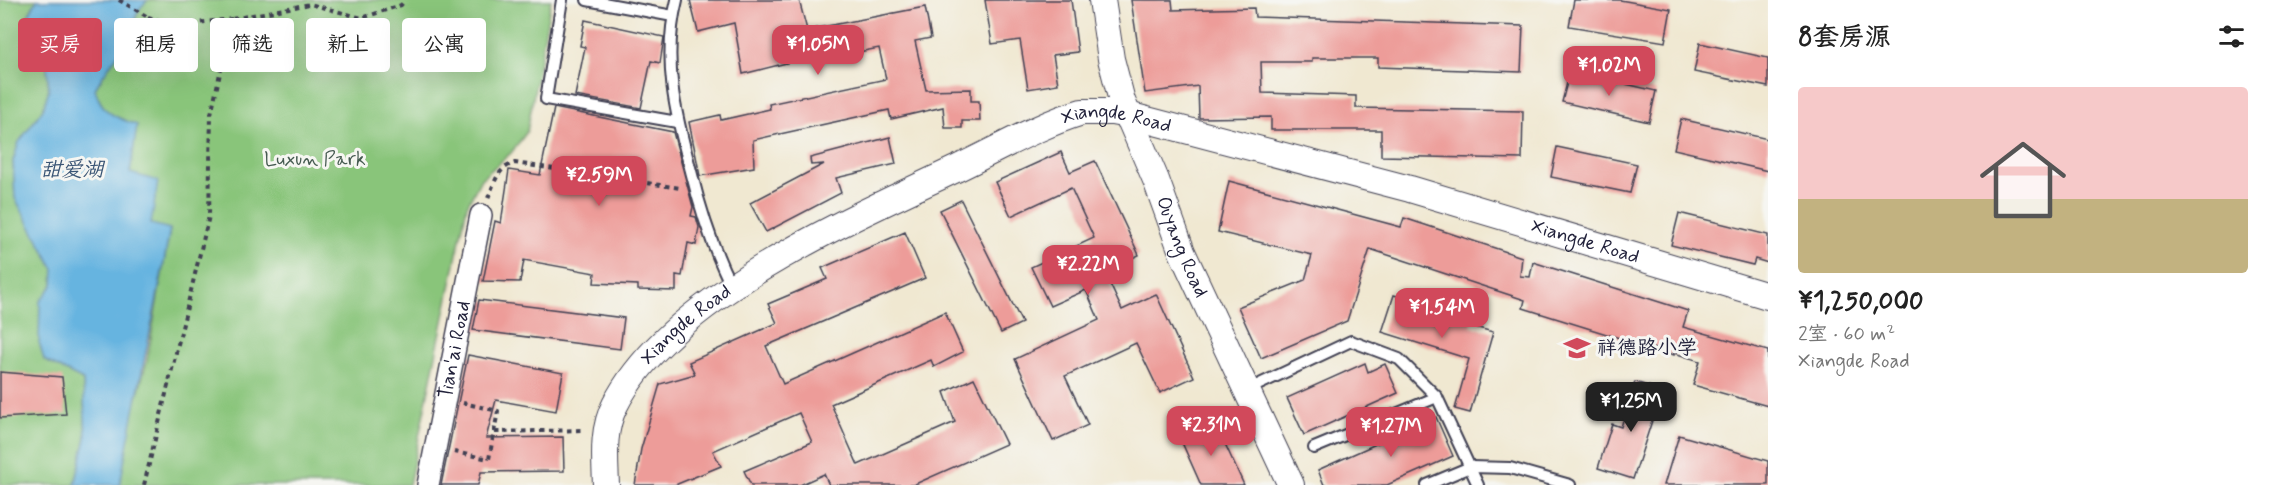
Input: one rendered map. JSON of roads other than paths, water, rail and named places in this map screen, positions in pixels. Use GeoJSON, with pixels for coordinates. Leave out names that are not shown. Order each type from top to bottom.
{"type":"FeatureCollection","features":[{"type":"Feature","properties":{"kind":"street","name":"Ouyang Road"},"geometry":{"type":"LineString","coordinates":[[1102,0],[1114,74],[1128,115],[1156,180],[1182,252],[1291,485]]}},
{"type":"Feature","properties":{"kind":"street","name":"Xiangde Road"},"geometry":{"type":"LineString","coordinates":[[606,485],[607,425],[627,386],[643,363],[670,336],[732,287],[806,244],[886,202],[1068,116],[1096,111],[1128,115],[1421,193],[1768,297]]}},
{"type":"Feature","properties":{"kind":"street","name":"Tian'ai Road"},"geometry":{"type":"LineString","coordinates":[[428,485],[481,215]]}},
{"type":"Feature","properties":{"kind":"lane"},"geometry":{"type":"LineString","coordinates":[[562,0],[546,99],[677,122]]}},
{"type":"Feature","properties":{"kind":"lane"},"geometry":{"type":"LineString","coordinates":[[587,0],[673,16]]}},
{"type":"Feature","properties":{"kind":"lane"},"geometry":{"type":"LineString","coordinates":[[677,0],[669,49],[671,86],[677,122],[717,258],[732,287]]}},
{"type":"Feature","properties":{"kind":"lane"},"geometry":{"type":"LineString","coordinates":[[1247,390],[1351,342],[1399,360],[1437,396],[1478,485]]}},
{"type":"Feature","properties":{"kind":"lane"},"geometry":{"type":"LineString","coordinates":[[1314,448],[1437,396]]}},
{"type":"Feature","properties":{"kind":"lane"},"geometry":{"type":"LineString","coordinates":[[1427,485],[1470,466],[1510,468],[1570,485]]}},
{"type":"Feature","properties":{"kind":"water","name":"甜爱湖"},"geometry":{"type":"Polygon","coordinates":[[[37,0],[148,0],[139,10],[136,18],[114,18],[114,60],[95,89],[101,104],[110,113],[137,125],[130,173],[158,181],[151,224],[170,229],[120,485],[75,485],[86,438],[83,380],[44,360],[39,342],[40,301],[53,285],[54,269],[15,198],[13,161],[19,142],[43,109],[49,90],[47,72],[102,72],[102,18],[28,18],[37,0]]]}},
{"type":"Feature","properties":{"kind":"place","name":"祥德路小学"},"geometry":{"type":"Point","coordinates":[1577,348]}},
{"type":"Feature","properties":{"kind":"park label","name":"Luxun Park"},"geometry":{"type":"Point","coordinates":[315,159]}}]}
